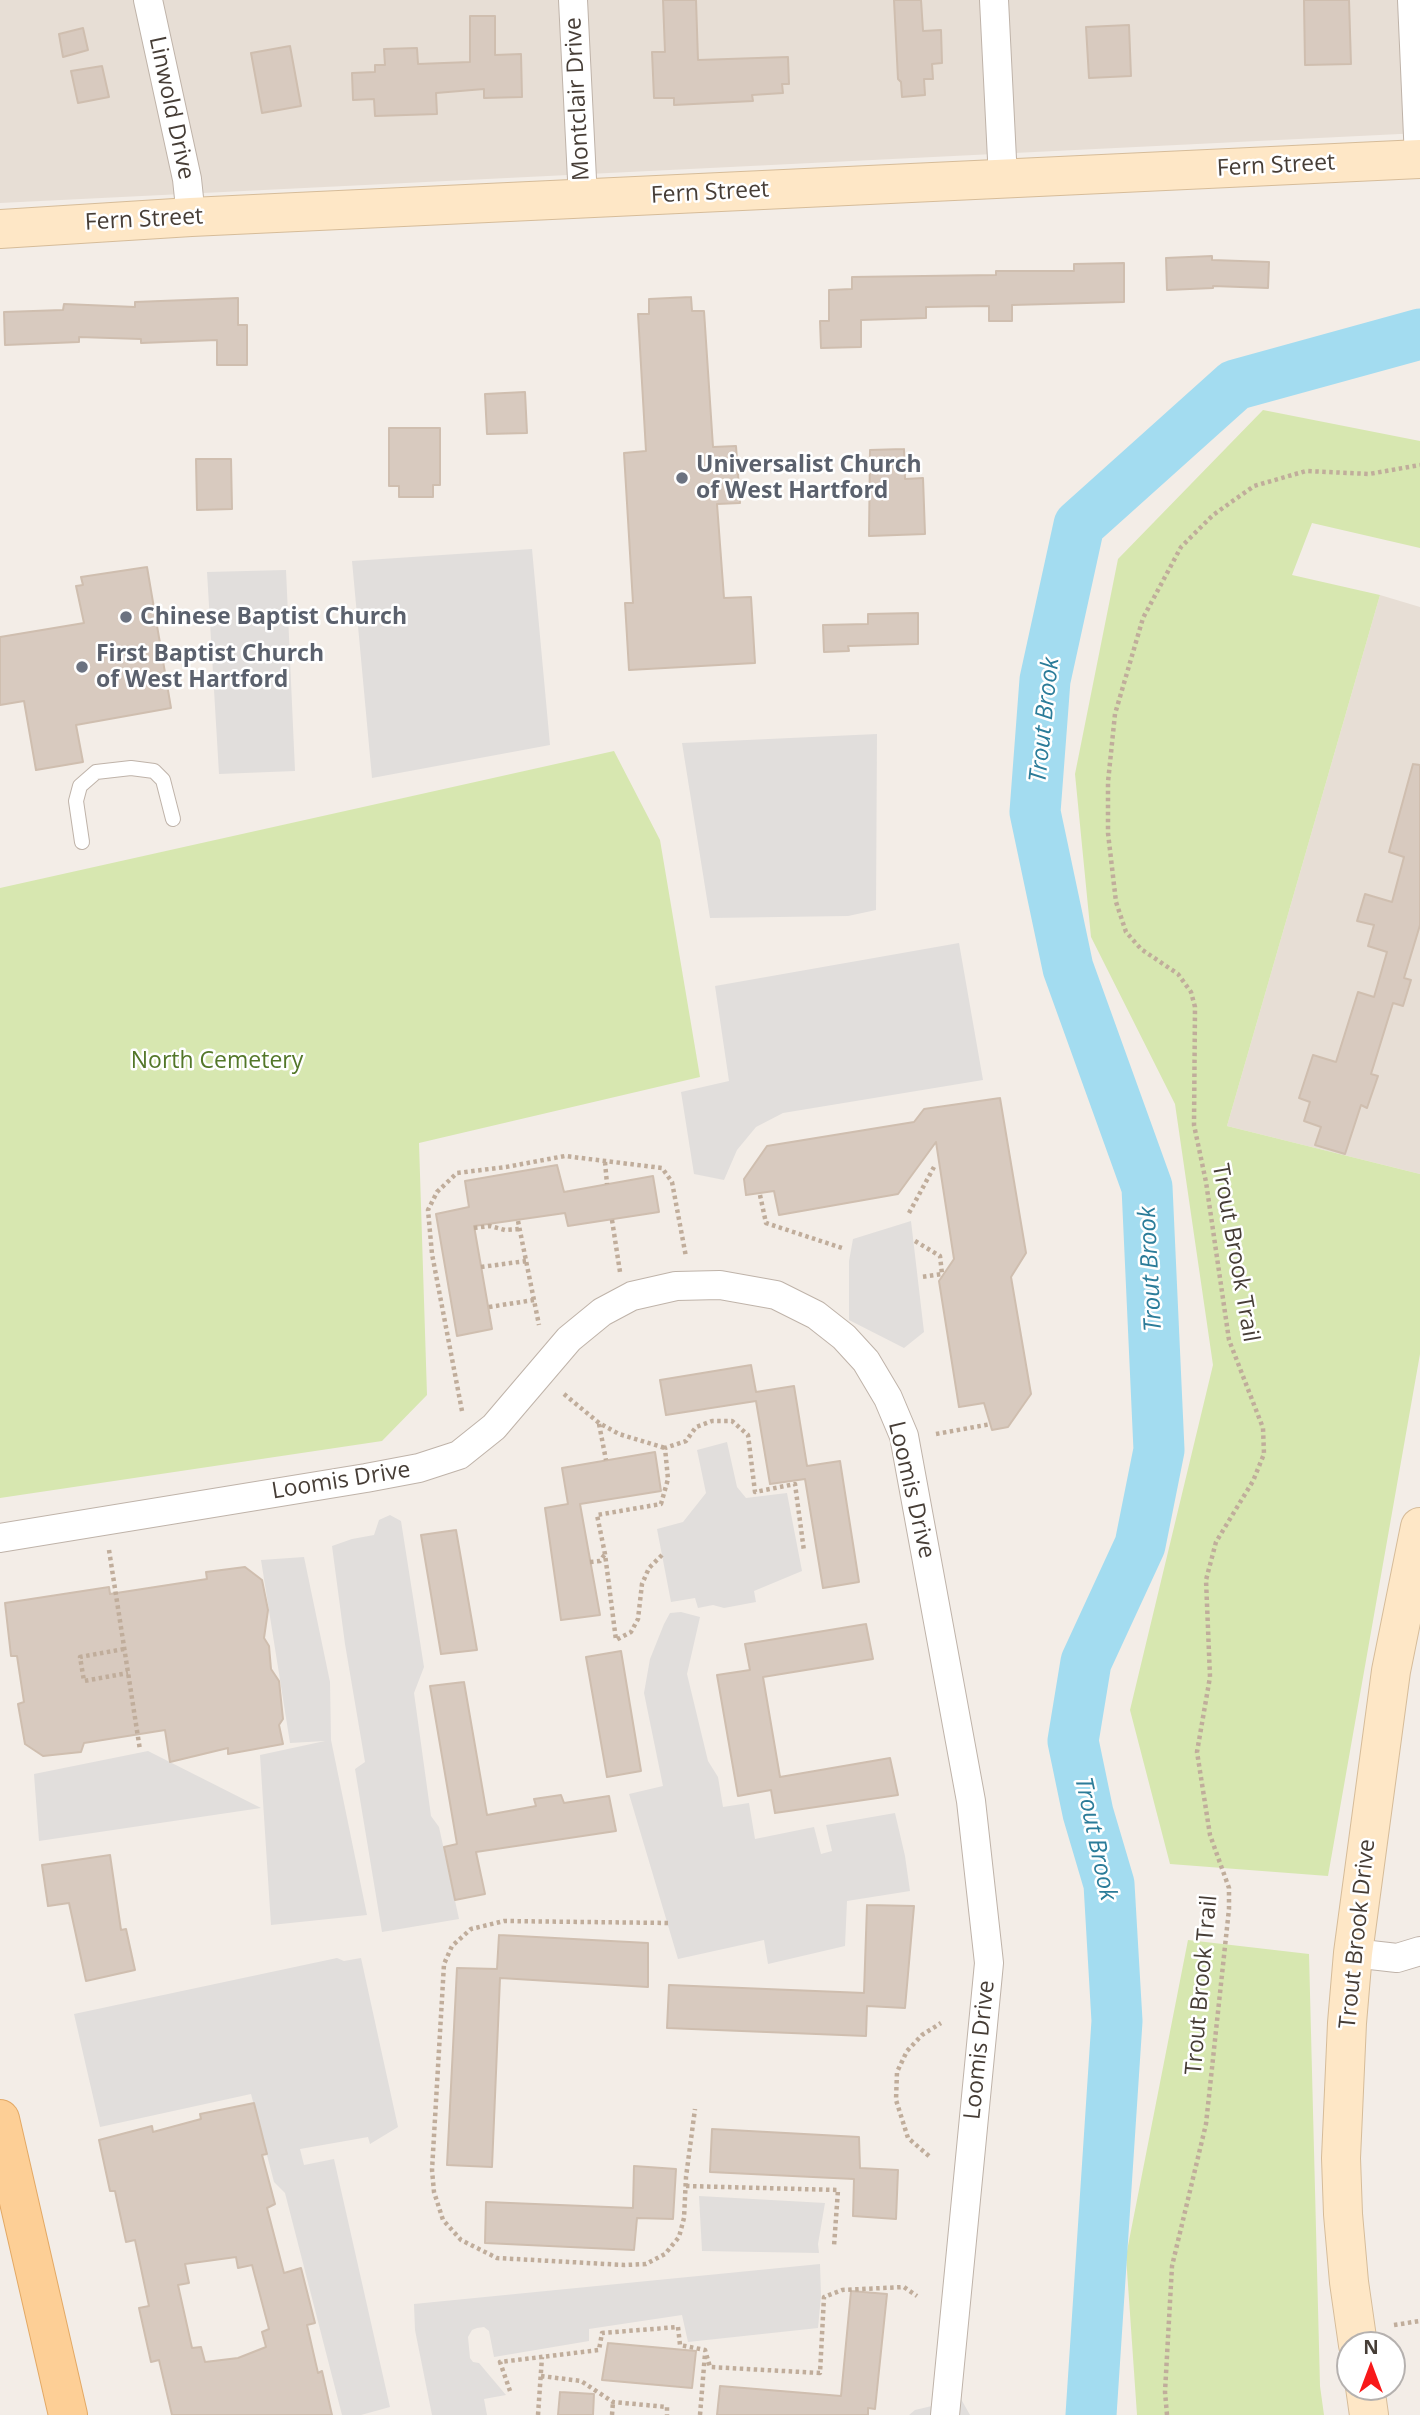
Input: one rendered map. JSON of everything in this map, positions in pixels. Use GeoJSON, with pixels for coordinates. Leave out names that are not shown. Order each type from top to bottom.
{"type":"FeatureCollection","features":[{"type":"Feature","properties":{"kind":"main road"},"geometry":{"type":"LineString","coordinates":[[0,2119],[68,2415]]}},
{"type":"Feature","properties":{"kind":"street","name":"Linwold Drive"},"geometry":{"type":"LineString","coordinates":[[148,0],[187,179],[191,217]]}},
{"type":"Feature","properties":{"kind":"street","name":"Montclair Drive"},"geometry":{"type":"LineString","coordinates":[[573,0],[583,199]]}},
{"type":"Feature","properties":{"kind":"street"},"geometry":{"type":"LineString","coordinates":[[993,0],[1003,179]]}},
{"type":"Feature","properties":{"kind":"street"},"geometry":{"type":"LineString","coordinates":[[1412,0],[1419,159]]}},
{"type":"Feature","properties":{"kind":"street","name":"Fern Street"},"geometry":{"type":"LineString","coordinates":[[0,229],[191,217],[1419,159]]}},
{"type":"Feature","properties":{"kind":"street","name":"Loomis Drive"},"geometry":{"type":"LineString","coordinates":[[0,1538],[406,1471],[459,1455],[494,1427],[569,1339],[602,1312],[632,1296],[676,1286],[720,1284],[776,1295],[816,1315],[844,1337],[866,1361],[888,1398],[904,1436],[971,1801],[989,1964],[945,2415]]}},
{"type":"Feature","properties":{"kind":"street","name":"Trout Brook Drive"},"geometry":{"type":"LineString","coordinates":[[1356,2331],[1348,2268],[1342,2158],[1347,2023],[1353,1953],[1391,1671],[1420,1527]]}},
{"type":"Feature","properties":{"kind":"street"},"geometry":{"type":"LineString","coordinates":[[1353,1953],[1397,1958],[1420,1951]]}},
{"type":"Feature","properties":{"kind":"lane"},"geometry":{"type":"LineString","coordinates":[[82,842],[76,801],[80,786],[96,772],[131,768],[154,771],[163,780],[173,819]]}},
{"type":"Feature","properties":{"kind":"path","name":"Trout Brook Trail"},"geometry":{"type":"LineString","coordinates":[[1167,2415],[1165,2392],[1172,2266],[1206,2124],[1229,1909],[1229,1888],[1210,1835],[1197,1752],[1210,1677],[1206,1580],[1216,1542],[1252,1481],[1264,1454],[1263,1428],[1229,1340],[1206,1182],[1194,1125],[1195,1007],[1191,992],[1178,974],[1141,949],[1126,932],[1116,902],[1111,873],[1108,820],[1108,782],[1115,713],[1143,618],[1181,547],[1213,515],[1254,486],[1306,471],[1369,474],[1420,465]]}},
{"type":"Feature","properties":{"kind":"path"},"geometry":{"type":"LineString","coordinates":[[463,1412],[432,1254],[428,1210],[438,1192],[457,1173],[565,1156],[662,1168],[672,1182],[686,1258]]}},
{"type":"Feature","properties":{"kind":"path"},"geometry":{"type":"LineString","coordinates":[[605,1162],[607,1184]]}},
{"type":"Feature","properties":{"kind":"path"},"geometry":{"type":"LineString","coordinates":[[909,1213],[934,1167]]}},
{"type":"Feature","properties":{"kind":"path"},"geometry":{"type":"LineString","coordinates":[[760,1195],[766,1223],[842,1248]]}},
{"type":"Feature","properties":{"kind":"path"},"geometry":{"type":"LineString","coordinates":[[612,1220],[620,1273]]}},
{"type":"Feature","properties":{"kind":"path"},"geometry":{"type":"LineString","coordinates":[[518,1221],[539,1325]]}},
{"type":"Feature","properties":{"kind":"path"},"geometry":{"type":"LineString","coordinates":[[474,1228],[490,1226],[505,1230],[520,1229]]}},
{"type":"Feature","properties":{"kind":"path"},"geometry":{"type":"LineString","coordinates":[[915,1241],[940,1256],[942,1274],[921,1278]]}},
{"type":"Feature","properties":{"kind":"path"},"geometry":{"type":"LineString","coordinates":[[481,1267],[526,1261]]}},
{"type":"Feature","properties":{"kind":"path"},"geometry":{"type":"LineString","coordinates":[[489,1307],[534,1300]]}},
{"type":"Feature","properties":{"kind":"path"},"geometry":{"type":"LineString","coordinates":[[564,1394],[599,1423],[619,1434],[665,1448],[686,1441],[696,1427],[712,1421],[732,1421],[748,1435],[755,1492],[795,1484],[804,1551]]}},
{"type":"Feature","properties":{"kind":"path"},"geometry":{"type":"LineString","coordinates":[[599,1423],[606,1460]]}},
{"type":"Feature","properties":{"kind":"path"},"geometry":{"type":"LineString","coordinates":[[936,1434],[991,1424]]}},
{"type":"Feature","properties":{"kind":"path"},"geometry":{"type":"LineString","coordinates":[[662,1555],[649,1568],[642,1584],[635,1625],[631,1632],[616,1640],[605,1554],[597,1516],[661,1504],[668,1479],[665,1448]]}},
{"type":"Feature","properties":{"kind":"path"},"geometry":{"type":"LineString","coordinates":[[108,1550],[140,1750]]}},
{"type":"Feature","properties":{"kind":"path"},"geometry":{"type":"LineString","coordinates":[[590,1562],[600,1561],[605,1554]]}},
{"type":"Feature","properties":{"kind":"path"},"geometry":{"type":"LineString","coordinates":[[124,1649],[80,1657],[84,1681],[128,1673]]}},
{"type":"Feature","properties":{"kind":"path"},"geometry":{"type":"LineString","coordinates":[[667,1923],[504,1920],[471,1929],[452,1946],[444,1964],[433,2181],[443,2220],[461,2240],[497,2258],[624,2265],[646,2263],[665,2253],[679,2237],[684,2218],[695,2109]]}},
{"type":"Feature","properties":{"kind":"path"},"geometry":{"type":"LineString","coordinates":[[929,2156],[908,2138],[896,2100],[897,2072],[907,2051],[922,2035],[941,2023]]}},
{"type":"Feature","properties":{"kind":"path"},"geometry":{"type":"LineString","coordinates":[[686,2186],[838,2190],[834,2246]]}},
{"type":"Feature","properties":{"kind":"path"},"geometry":{"type":"LineString","coordinates":[[705,2350],[710,2367],[820,2373],[824,2297],[842,2290],[904,2287],[917,2297]]}},
{"type":"Feature","properties":{"kind":"path"},"geometry":{"type":"LineString","coordinates":[[1394,2325],[1420,2321]]}},
{"type":"Feature","properties":{"kind":"path"},"geometry":{"type":"LineString","coordinates":[[510,2391],[500,2362],[599,2350],[602,2333],[678,2326],[680,2345],[705,2350]]}},
{"type":"Feature","properties":{"kind":"path"},"geometry":{"type":"LineString","coordinates":[[699,2415],[705,2350]]}},
{"type":"Feature","properties":{"kind":"path"},"geometry":{"type":"LineString","coordinates":[[538,2415],[542,2357]]}},
{"type":"Feature","properties":{"kind":"path"},"geometry":{"type":"LineString","coordinates":[[541,2376],[581,2381],[613,2402],[667,2407],[667,2415]]}},
{"type":"Feature","properties":{"kind":"path"},"geometry":{"type":"LineString","coordinates":[[612,2415],[613,2402]]}},
{"type":"Feature","properties":{"kind":"shaded area"},"geometry":{"type":"Polygon","coordinates":[[[0,0],[1420,0],[1420,133],[0,203],[0,0]]]}},
{"type":"Feature","properties":{"kind":"shaded area"},"geometry":{"type":"Polygon","coordinates":[[[532,549],[550,745],[372,778],[352,561],[532,549]]]}},
{"type":"Feature","properties":{"kind":"shaded area"},"geometry":{"type":"Polygon","coordinates":[[[286,570],[295,771],[219,774],[207,572],[286,570]]]}},
{"type":"Feature","properties":{"kind":"shaded area"},"geometry":{"type":"Polygon","coordinates":[[[1380,595],[1420,607],[1420,1174],[1227,1126],[1380,595]]]}},
{"type":"Feature","properties":{"kind":"shaded area"},"geometry":{"type":"Polygon","coordinates":[[[877,734],[876,910],[848,916],[710,918],[682,743],[877,734]]]}},
{"type":"Feature","properties":{"kind":"shaded area"},"geometry":{"type":"Polygon","coordinates":[[[959,943],[983,1080],[783,1113],[756,1127],[737,1150],[724,1180],[694,1174],[681,1092],[729,1081],[715,986],[959,943]]]}},
{"type":"Feature","properties":{"kind":"shaded area"},"geometry":{"type":"Polygon","coordinates":[[[911,1221],[924,1332],[904,1348],[849,1320],[849,1261],[853,1239],[911,1221]]]}},
{"type":"Feature","properties":{"kind":"shaded area"},"geometry":{"type":"Polygon","coordinates":[[[727,1442],[737,1487],[746,1498],[787,1493],[802,1571],[754,1591],[756,1602],[724,1608],[713,1605],[698,1608],[695,1598],[671,1602],[657,1529],[683,1522],[706,1493],[697,1450],[727,1442]]]}},
{"type":"Feature","properties":{"kind":"shaded area"},"geometry":{"type":"Polygon","coordinates":[[[390,1515],[401,1521],[424,1667],[414,1693],[431,1816],[439,1827],[459,1919],[382,1932],[355,1769],[365,1762],[332,1546],[374,1535],[379,1520],[390,1515]]]}},
{"type":"Feature","properties":{"kind":"shaded area"},"geometry":{"type":"Polygon","coordinates":[[[304,1557],[330,1682],[331,1740],[367,1915],[271,1925],[260,1755],[325,1741],[290,1743],[261,1560],[304,1557]]]}},
{"type":"Feature","properties":{"kind":"shaded area"},"geometry":{"type":"Polygon","coordinates":[[[681,1612],[700,1617],[687,1674],[708,1761],[718,1777],[723,1807],[749,1803],[755,1839],[814,1827],[821,1854],[832,1851],[826,1825],[895,1813],[910,1891],[847,1901],[845,1946],[768,1964],[764,1940],[678,1959],[629,1794],[663,1786],[644,1693],[650,1659],[664,1624],[670,1613],[681,1612]]]}},
{"type":"Feature","properties":{"kind":"shaded area"},"geometry":{"type":"Polygon","coordinates":[[[148,1751],[261,1808],[39,1841],[34,1774],[148,1751]]]}},
{"type":"Feature","properties":{"kind":"shaded area"},"geometry":{"type":"Polygon","coordinates":[[[337,1958],[344,1961],[361,1958],[398,2127],[370,2144],[368,2137],[300,2149],[304,2165],[334,2159],[390,2407],[361,2415],[342,2415],[285,2193],[274,2182],[251,2094],[100,2127],[74,2014],[337,1958]]]}},
{"type":"Feature","properties":{"kind":"shaded area"},"geometry":{"type":"Polygon","coordinates":[[[699,2196],[825,2203],[819,2253],[702,2251],[699,2196]]]}},
{"type":"Feature","properties":{"kind":"shaded area"},"geometry":{"type":"Polygon","coordinates":[[[820,2264],[818,2328],[688,2342],[682,2315],[589,2329],[589,2341],[494,2357],[489,2331],[484,2327],[477,2328],[472,2330],[468,2337],[470,2358],[479,2363],[506,2395],[484,2399],[487,2415],[432,2415],[415,2330],[414,2304],[820,2264]]]}},
{"type":"Feature","properties":{"kind":"shaded area"},"geometry":{"type":"Polygon","coordinates":[[[961,2399],[970,2415],[909,2415],[915,2410],[961,2399]]]}},
{"type":"Feature","properties":{"kind":"green space"},"geometry":{"type":"Polygon","coordinates":[[[1263,410],[1420,441],[1420,548],[1312,523],[1292,575],[1380,595],[1227,1126],[1420,1174],[1420,1354],[1328,1876],[1170,1864],[1130,1710],[1213,1365],[1175,1104],[1091,937],[1075,774],[1118,559],[1263,410]]]}},
{"type":"Feature","properties":{"kind":"green space","name":"North Cemetery"},"geometry":{"type":"Polygon","coordinates":[[[614,751],[660,840],[700,1077],[419,1143],[427,1395],[382,1441],[0,1498],[0,888],[614,751]]]}},
{"type":"Feature","properties":{"kind":"green space"},"geometry":{"type":"Polygon","coordinates":[[[1188,1940],[1309,1954],[1320,2386],[1324,2415],[1137,2415],[1126,2256],[1188,1940]]]}},
{"type":"Feature","properties":{"kind":"building"},"geometry":{"type":"Polygon","coordinates":[[[663,0],[696,0],[698,60],[788,57],[789,84],[782,84],[783,93],[752,95],[753,101],[674,105],[674,98],[654,98],[652,52],[665,52],[663,0]]]}},
{"type":"Feature","properties":{"kind":"building"},"geometry":{"type":"Polygon","coordinates":[[[894,0],[921,0],[923,31],[941,30],[942,63],[932,64],[933,79],[924,79],[925,95],[902,97],[901,82],[898,79],[894,0]]]}},
{"type":"Feature","properties":{"kind":"building"},"geometry":{"type":"Polygon","coordinates":[[[1304,0],[1349,0],[1351,64],[1305,65],[1304,0]]]}},
{"type":"Feature","properties":{"kind":"building"},"geometry":{"type":"Polygon","coordinates":[[[470,16],[495,16],[495,55],[521,54],[522,97],[484,98],[484,89],[436,93],[437,114],[375,116],[374,99],[353,100],[352,73],[375,72],[375,65],[385,65],[384,49],[417,48],[418,64],[470,62],[470,16]]]}},
{"type":"Feature","properties":{"kind":"building"},"geometry":{"type":"Polygon","coordinates":[[[1129,25],[1131,76],[1089,78],[1086,27],[1129,25]]]}},
{"type":"Feature","properties":{"kind":"building"},"geometry":{"type":"Polygon","coordinates":[[[83,28],[88,50],[63,57],[59,34],[83,28]]]}},
{"type":"Feature","properties":{"kind":"building"},"geometry":{"type":"Polygon","coordinates":[[[290,46],[301,106],[262,113],[251,53],[290,46]]]}},
{"type":"Feature","properties":{"kind":"building"},"geometry":{"type":"Polygon","coordinates":[[[102,66],[109,97],[78,103],[71,71],[102,66]]]}},
{"type":"Feature","properties":{"kind":"building"},"geometry":{"type":"Polygon","coordinates":[[[1212,256],[1212,260],[1269,262],[1268,288],[1213,286],[1167,290],[1166,258],[1212,256]]]}},
{"type":"Feature","properties":{"kind":"building"},"geometry":{"type":"Polygon","coordinates":[[[1124,263],[1124,302],[1012,305],[1012,321],[989,321],[989,306],[926,307],[926,318],[861,320],[861,347],[821,348],[820,321],[829,321],[829,290],[852,289],[852,277],[996,275],[996,271],[1074,271],[1074,264],[1124,263]]]}},
{"type":"Feature","properties":{"kind":"building","name":"Universalist Church of West Hartford"},"geometry":{"type":"Polygon","coordinates":[[[691,297],[692,311],[704,311],[713,447],[736,446],[740,503],[717,504],[724,598],[751,597],[755,663],[629,670],[625,603],[633,603],[624,453],[646,451],[638,314],[649,314],[649,299],[691,297]]]}},
{"type":"Feature","properties":{"kind":"building"},"geometry":{"type":"Polygon","coordinates":[[[238,298],[238,325],[247,325],[247,365],[217,365],[217,340],[141,343],[141,339],[79,337],[79,342],[5,345],[4,312],[63,310],[64,304],[135,307],[135,302],[238,298]]]}},
{"type":"Feature","properties":{"kind":"building"},"geometry":{"type":"Polygon","coordinates":[[[525,392],[527,433],[487,434],[485,394],[525,392]]]}},
{"type":"Feature","properties":{"kind":"building"},"geometry":{"type":"Polygon","coordinates":[[[389,428],[440,428],[440,485],[433,485],[433,497],[399,497],[399,486],[389,486],[389,428]]]}},
{"type":"Feature","properties":{"kind":"building"},"geometry":{"type":"Polygon","coordinates":[[[904,449],[905,479],[923,478],[925,534],[869,536],[870,450],[904,449]]]}},
{"type":"Feature","properties":{"kind":"building"},"geometry":{"type":"Polygon","coordinates":[[[196,459],[231,459],[232,509],[197,510],[196,459]]]}},
{"type":"Feature","properties":{"kind":"building","name":"First Baptist Church of West Hartford"},"geometry":{"type":"Polygon","coordinates":[[[147,567],[171,708],[76,725],[83,762],[36,770],[24,701],[0,705],[0,637],[84,623],[76,586],[83,585],[81,577],[147,567]]]}},
{"type":"Feature","properties":{"kind":"building"},"geometry":{"type":"Polygon","coordinates":[[[918,613],[918,644],[848,646],[849,651],[824,652],[823,625],[868,624],[868,614],[918,613]]]}},
{"type":"Feature","properties":{"kind":"building"},"geometry":{"type":"Polygon","coordinates":[[[1413,764],[1420,765],[1420,925],[1404,978],[1411,980],[1403,1006],[1393,1003],[1371,1074],[1378,1076],[1367,1108],[1361,1105],[1345,1154],[1315,1145],[1321,1127],[1304,1121],[1310,1102],[1299,1098],[1313,1055],[1336,1062],[1358,992],[1374,997],[1387,952],[1368,946],[1374,925],[1357,921],[1365,894],[1392,902],[1404,857],[1389,852],[1413,764]]]}},
{"type":"Feature","properties":{"kind":"building"},"geometry":{"type":"Polygon","coordinates":[[[1000,1098],[1026,1253],[1011,1277],[1031,1394],[1008,1427],[992,1430],[984,1403],[959,1407],[939,1281],[954,1259],[936,1142],[898,1194],[779,1215],[774,1191],[746,1195],[744,1179],[767,1146],[914,1122],[924,1109],[1000,1098]]]}},
{"type":"Feature","properties":{"kind":"building"},"geometry":{"type":"Polygon","coordinates":[[[557,1165],[564,1192],[653,1176],[659,1212],[568,1226],[565,1213],[474,1226],[492,1329],[457,1336],[436,1214],[469,1207],[465,1181],[557,1165]]]}},
{"type":"Feature","properties":{"kind":"building"},"geometry":{"type":"Polygon","coordinates":[[[751,1365],[756,1392],[794,1386],[807,1466],[840,1461],[859,1582],[823,1588],[805,1479],[770,1484],[756,1401],[666,1415],[660,1380],[751,1365]]]}},
{"type":"Feature","properties":{"kind":"building"},"geometry":{"type":"Polygon","coordinates":[[[655,1452],[661,1491],[580,1504],[600,1615],[561,1620],[545,1508],[568,1504],[562,1468],[655,1452]]]}},
{"type":"Feature","properties":{"kind":"building"},"geometry":{"type":"Polygon","coordinates":[[[456,1530],[477,1650],[441,1654],[421,1535],[456,1530]]]}},
{"type":"Feature","properties":{"kind":"building"},"geometry":{"type":"Polygon","coordinates":[[[245,1567],[262,1580],[268,1610],[264,1638],[269,1646],[271,1669],[279,1681],[283,1719],[279,1725],[283,1744],[228,1754],[228,1748],[170,1762],[165,1730],[84,1743],[81,1752],[43,1756],[25,1744],[18,1704],[24,1702],[17,1656],[11,1656],[5,1603],[109,1587],[110,1594],[207,1579],[206,1572],[245,1567]]]}},
{"type":"Feature","properties":{"kind":"building"},"geometry":{"type":"Polygon","coordinates":[[[866,1624],[873,1659],[763,1677],[780,1777],[890,1758],[898,1795],[775,1813],[771,1790],[738,1796],[717,1675],[750,1670],[745,1644],[866,1624]]]}},
{"type":"Feature","properties":{"kind":"building"},"geometry":{"type":"Polygon","coordinates":[[[621,1651],[641,1771],[607,1777],[586,1657],[621,1651]]]}},
{"type":"Feature","properties":{"kind":"building"},"geometry":{"type":"Polygon","coordinates":[[[464,1682],[487,1815],[536,1806],[534,1799],[561,1795],[564,1803],[609,1796],[616,1831],[476,1852],[485,1894],[455,1900],[444,1847],[457,1844],[430,1686],[464,1682]]]}},
{"type":"Feature","properties":{"kind":"building"},"geometry":{"type":"Polygon","coordinates":[[[110,1855],[121,1930],[126,1929],[135,1970],[86,1981],[69,1903],[48,1906],[42,1865],[110,1855]]]}},
{"type":"Feature","properties":{"kind":"building"},"geometry":{"type":"Polygon","coordinates":[[[867,1905],[914,1906],[905,2008],[867,2006],[866,2036],[667,2028],[669,1985],[864,1993],[867,1905]]]}},
{"type":"Feature","properties":{"kind":"building"},"geometry":{"type":"Polygon","coordinates":[[[499,1935],[648,1943],[648,1987],[500,1978],[492,2167],[447,2165],[457,1968],[497,1969],[499,1935]]]}},
{"type":"Feature","properties":{"kind":"building"},"geometry":{"type":"Polygon","coordinates":[[[254,2103],[267,2154],[262,2155],[275,2204],[267,2208],[284,2273],[301,2268],[315,2323],[307,2325],[318,2373],[322,2371],[332,2415],[172,2415],[159,2360],[151,2362],[139,2308],[149,2306],[135,2240],[126,2242],[115,2191],[110,2191],[99,2140],[152,2126],[153,2132],[201,2119],[200,2114],[254,2103]],[[236,2257],[185,2264],[189,2283],[178,2285],[192,2348],[201,2347],[205,2362],[238,2358],[266,2347],[262,2332],[269,2329],[252,2265],[238,2268],[236,2257]]]}},
{"type":"Feature","properties":{"kind":"building"},"geometry":{"type":"Polygon","coordinates":[[[712,2129],[859,2137],[860,2168],[898,2170],[896,2219],[853,2216],[854,2179],[710,2172],[712,2129]]]}},
{"type":"Feature","properties":{"kind":"building"},"geometry":{"type":"Polygon","coordinates":[[[634,2166],[676,2169],[673,2219],[637,2218],[634,2250],[485,2243],[486,2202],[633,2208],[634,2166]]]}},
{"type":"Feature","properties":{"kind":"building"},"geometry":{"type":"Polygon","coordinates":[[[851,2291],[887,2294],[875,2409],[868,2408],[868,2415],[717,2415],[720,2386],[841,2396],[851,2291]]]}},
{"type":"Feature","properties":{"kind":"building"},"geometry":{"type":"Polygon","coordinates":[[[608,2343],[696,2351],[692,2388],[602,2380],[608,2343]]]}},
{"type":"Feature","properties":{"kind":"building"},"geometry":{"type":"Polygon","coordinates":[[[560,2392],[594,2394],[593,2415],[558,2415],[560,2392]]]}},
{"type":"Feature","properties":{"kind":"waterway","name":"Trout Brook"},"geometry":{"type":"LineString","coordinates":[[1091,2415],[1117,2021],[1109,1884],[1088,1813],[1073,1741],[1086,1662],[1140,1545],[1159,1450],[1147,1187],[1068,968],[1035,812],[1045,680],[1079,525],[1235,385],[1420,334]]}},
{"type":"Feature","properties":{"kind":"place","name":"Universalist Church of West Hartford"},"geometry":{"type":"Point","coordinates":[682,478]}},
{"type":"Feature","properties":{"kind":"place","name":"Chinese Baptist Church"},"geometry":{"type":"Point","coordinates":[126,617]}},
{"type":"Feature","properties":{"kind":"place","name":"First Baptist Church of West Hartford"},"geometry":{"type":"Point","coordinates":[82,667]}}]}
